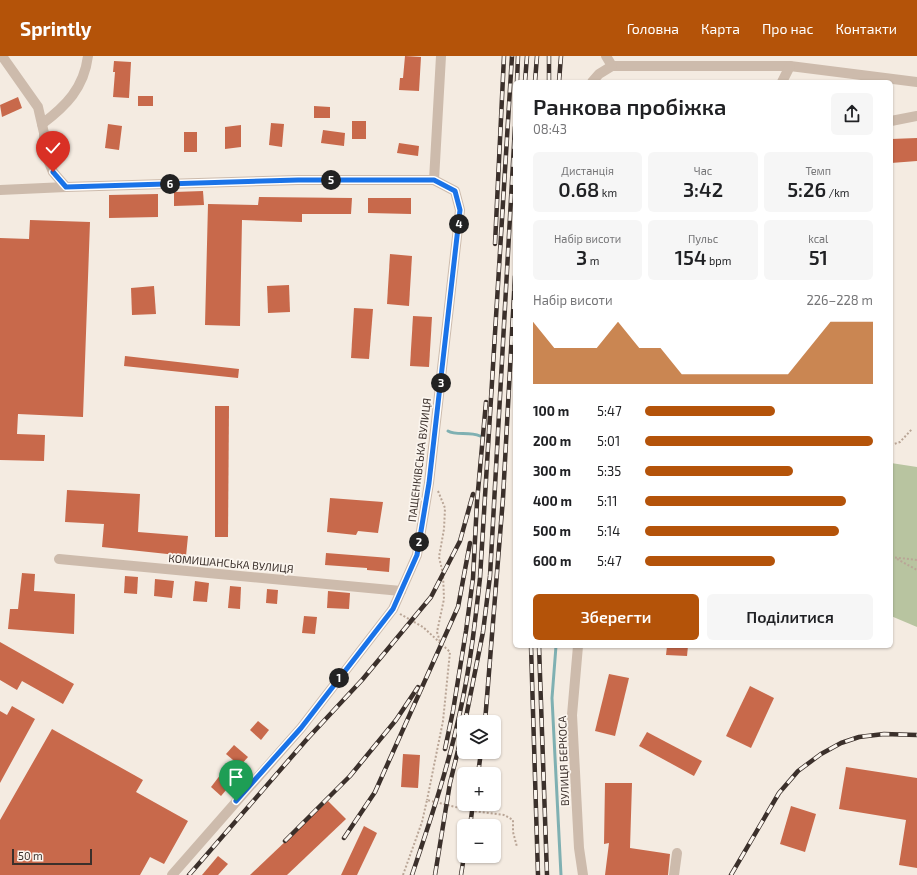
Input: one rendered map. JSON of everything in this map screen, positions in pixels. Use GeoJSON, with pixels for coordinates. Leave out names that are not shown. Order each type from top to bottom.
{"type":"FeatureCollection","features":[{"type":"Feature","properties":{"kind":"street"},"geometry":{"type":"LineString","coordinates":[[2,56],[38,107],[42,124],[44,150],[53,172],[66,187]]}},
{"type":"Feature","properties":{"kind":"street"},"geometry":{"type":"LineString","coordinates":[[42,124],[62,109],[78,89],[87,69],[88,56]]}},
{"type":"Feature","properties":{"kind":"street"},"geometry":{"type":"LineString","coordinates":[[0,190],[298,180],[434,180],[441,56]]}},
{"type":"Feature","properties":{"kind":"street"},"geometry":{"type":"LineString","coordinates":[[606,56],[612,66]]}},
{"type":"Feature","properties":{"kind":"street"},"geometry":{"type":"LineString","coordinates":[[594,80],[599,74],[612,66],[790,66],[917,82]]}},
{"type":"Feature","properties":{"kind":"street"},"geometry":{"type":"LineString","coordinates":[[783,80],[790,66]]}},
{"type":"Feature","properties":{"kind":"street"},"geometry":{"type":"LineString","coordinates":[[893,121],[917,116]]}},
{"type":"Feature","properties":{"kind":"street","name":"ПАЩЕНКІВСЬКА ВУЛИЦЯ"},"geometry":{"type":"LineString","coordinates":[[172,875],[301,728],[393,609],[417,555],[429,483],[460,210],[455,191],[434,180]]}},
{"type":"Feature","properties":{"kind":"street","name":"КОМИШАНСЬКА ВУЛИЦЯ"},"geometry":{"type":"LineString","coordinates":[[59,559],[401,590]]}},
{"type":"Feature","properties":{"kind":"street","name":"ВУЛИЦЯ БЕРКОСА"},"geometry":{"type":"LineString","coordinates":[[578,648],[572,715],[579,840],[583,875]]}},
{"type":"Feature","properties":{"kind":"street"},"geometry":{"type":"LineString","coordinates":[[674,875],[677,853]]}},
{"type":"Feature","properties":{"kind":"path"},"geometry":{"type":"LineString","coordinates":[[893,444],[900,442],[912,429]]}},
{"type":"Feature","properties":{"kind":"path"},"geometry":{"type":"LineString","coordinates":[[429,483],[438,492],[445,508],[444,529],[439,557],[443,574],[444,599],[438,632],[441,645]]}},
{"type":"Feature","properties":{"kind":"path"},"geometry":{"type":"LineString","coordinates":[[893,558],[917,560]]}},
{"type":"Feature","properties":{"kind":"path"},"geometry":{"type":"LineString","coordinates":[[893,558],[917,570]]}},
{"type":"Feature","properties":{"kind":"path"},"geometry":{"type":"LineString","coordinates":[[393,609],[411,622],[422,627],[450,652],[443,721],[427,800],[422,822],[403,875]]}},
{"type":"Feature","properties":{"kind":"path"},"geometry":{"type":"LineString","coordinates":[[427,800],[472,811],[504,815],[513,820],[513,832],[517,847]]}},
{"type":"Feature","properties":{"kind":"green space"},"geometry":{"type":"Polygon","coordinates":[[[893,463],[917,467],[917,627],[893,617],[893,463]]]}},
{"type":"Feature","properties":{"kind":"building"},"geometry":{"type":"Polygon","coordinates":[[[405,56],[421,57],[419,91],[399,90],[400,78],[403,78],[405,56]]]}},
{"type":"Feature","properties":{"kind":"building"},"geometry":{"type":"Polygon","coordinates":[[[114,61],[131,62],[129,98],[113,97],[115,72],[113,72],[114,61]]]}},
{"type":"Feature","properties":{"kind":"building"},"geometry":{"type":"Polygon","coordinates":[[[138,96],[153,96],[153,106],[138,106],[138,96]]]}},
{"type":"Feature","properties":{"kind":"building"},"geometry":{"type":"Polygon","coordinates":[[[18,97],[22,108],[2,117],[0,105],[18,97]]]}},
{"type":"Feature","properties":{"kind":"building"},"geometry":{"type":"Polygon","coordinates":[[[314,106],[330,107],[330,118],[314,118],[314,106]]]}},
{"type":"Feature","properties":{"kind":"building"},"geometry":{"type":"Polygon","coordinates":[[[352,121],[366,121],[366,139],[352,139],[352,121]]]}},
{"type":"Feature","properties":{"kind":"building"},"geometry":{"type":"Polygon","coordinates":[[[271,123],[284,124],[282,147],[269,145],[271,123]]]}},
{"type":"Feature","properties":{"kind":"building"},"geometry":{"type":"Polygon","coordinates":[[[108,124],[122,126],[119,150],[105,148],[108,124]]]}},
{"type":"Feature","properties":{"kind":"building"},"geometry":{"type":"Polygon","coordinates":[[[241,125],[241,147],[225,149],[225,127],[241,125]]]}},
{"type":"Feature","properties":{"kind":"building"},"geometry":{"type":"Polygon","coordinates":[[[323,130],[345,133],[344,146],[321,143],[323,130]]]}},
{"type":"Feature","properties":{"kind":"building"},"geometry":{"type":"Polygon","coordinates":[[[184,132],[197,132],[197,152],[184,152],[184,132]]]}},
{"type":"Feature","properties":{"kind":"building"},"geometry":{"type":"Polygon","coordinates":[[[917,138],[917,161],[893,163],[893,139],[917,138]]]}},
{"type":"Feature","properties":{"kind":"building"},"geometry":{"type":"Polygon","coordinates":[[[399,143],[419,146],[418,156],[397,153],[399,143]]]}},
{"type":"Feature","properties":{"kind":"building"},"geometry":{"type":"Polygon","coordinates":[[[203,191],[204,205],[174,206],[174,192],[203,191]]]}},
{"type":"Feature","properties":{"kind":"building"},"geometry":{"type":"Polygon","coordinates":[[[158,194],[158,217],[109,218],[109,195],[158,194]]]}},
{"type":"Feature","properties":{"kind":"building"},"geometry":{"type":"Polygon","coordinates":[[[259,197],[352,198],[351,214],[302,214],[302,222],[242,220],[240,326],[205,325],[208,204],[258,205],[259,197]]]}},
{"type":"Feature","properties":{"kind":"building"},"geometry":{"type":"Polygon","coordinates":[[[368,198],[411,198],[411,214],[368,213],[368,198]]]}},
{"type":"Feature","properties":{"kind":"building"},"geometry":{"type":"Polygon","coordinates":[[[30,220],[90,222],[83,417],[18,414],[17,434],[45,435],[44,461],[0,460],[0,238],[29,239],[30,220]]]}},
{"type":"Feature","properties":{"kind":"building"},"geometry":{"type":"Polygon","coordinates":[[[390,254],[412,256],[409,306],[387,304],[390,254]]]}},
{"type":"Feature","properties":{"kind":"building"},"geometry":{"type":"Polygon","coordinates":[[[289,285],[290,312],[268,313],[267,286],[289,285]]]}},
{"type":"Feature","properties":{"kind":"building"},"geometry":{"type":"Polygon","coordinates":[[[154,286],[156,314],[132,315],[131,288],[154,286]]]}},
{"type":"Feature","properties":{"kind":"building"},"geometry":{"type":"Polygon","coordinates":[[[354,308],[373,309],[369,359],[351,358],[354,308]]]}},
{"type":"Feature","properties":{"kind":"building"},"geometry":{"type":"Polygon","coordinates":[[[413,316],[432,317],[429,367],[410,366],[413,316]]]}},
{"type":"Feature","properties":{"kind":"building"},"geometry":{"type":"Polygon","coordinates":[[[125,356],[239,369],[238,378],[124,366],[125,356]]]}},
{"type":"Feature","properties":{"kind":"building"},"geometry":{"type":"Polygon","coordinates":[[[215,406],[229,406],[228,537],[215,537],[215,406]]]}},
{"type":"Feature","properties":{"kind":"building"},"geometry":{"type":"Polygon","coordinates":[[[67,490],[140,494],[138,532],[188,536],[186,556],[102,547],[104,524],[65,522],[67,490]]]}},
{"type":"Feature","properties":{"kind":"building"},"geometry":{"type":"Polygon","coordinates":[[[330,498],[383,502],[378,533],[358,531],[356,535],[327,532],[330,498]]]}},
{"type":"Feature","properties":{"kind":"building"},"geometry":{"type":"Polygon","coordinates":[[[326,553],[390,558],[389,572],[367,570],[367,568],[325,565],[326,553]]]}},
{"type":"Feature","properties":{"kind":"building"},"geometry":{"type":"Polygon","coordinates":[[[22,573],[35,574],[34,591],[75,594],[74,634],[8,629],[10,609],[18,609],[22,573]]]}},
{"type":"Feature","properties":{"kind":"building"},"geometry":{"type":"Polygon","coordinates":[[[125,576],[138,577],[137,594],[124,593],[125,576]]]}},
{"type":"Feature","properties":{"kind":"building"},"geometry":{"type":"Polygon","coordinates":[[[155,579],[174,581],[172,598],[154,596],[155,579]]]}},
{"type":"Feature","properties":{"kind":"building"},"geometry":{"type":"Polygon","coordinates":[[[195,581],[209,583],[207,602],[193,601],[195,581]]]}},
{"type":"Feature","properties":{"kind":"building"},"geometry":{"type":"Polygon","coordinates":[[[230,586],[241,587],[240,609],[228,608],[230,586]]]}},
{"type":"Feature","properties":{"kind":"building"},"geometry":{"type":"Polygon","coordinates":[[[267,589],[278,590],[277,604],[266,603],[267,589]]]}},
{"type":"Feature","properties":{"kind":"building"},"geometry":{"type":"Polygon","coordinates":[[[328,591],[350,593],[349,609],[327,608],[328,591]]]}},
{"type":"Feature","properties":{"kind":"building"},"geometry":{"type":"Polygon","coordinates":[[[304,616],[317,617],[315,634],[302,633],[304,616]]]}},
{"type":"Feature","properties":{"kind":"building"},"geometry":{"type":"Polygon","coordinates":[[[0,642],[74,684],[63,704],[22,681],[17,690],[0,680],[0,642]]]}},
{"type":"Feature","properties":{"kind":"building"},"geometry":{"type":"Polygon","coordinates":[[[667,648],[688,648],[687,656],[666,655],[667,648]]]}},
{"type":"Feature","properties":{"kind":"building"},"geometry":{"type":"Polygon","coordinates":[[[609,674],[629,678],[615,736],[595,731],[609,674]]]}},
{"type":"Feature","properties":{"kind":"building"},"geometry":{"type":"Polygon","coordinates":[[[750,686],[774,698],[751,748],[726,736],[750,686]]]}},
{"type":"Feature","properties":{"kind":"building"},"geometry":{"type":"Polygon","coordinates":[[[12,706],[35,719],[0,783],[0,711],[7,715],[12,706]]]}},
{"type":"Feature","properties":{"kind":"building"},"geometry":{"type":"Polygon","coordinates":[[[258,721],[269,730],[261,740],[250,730],[258,721]]]}},
{"type":"Feature","properties":{"kind":"building"},"geometry":{"type":"Polygon","coordinates":[[[52,729],[143,780],[136,792],[188,821],[164,864],[150,857],[140,875],[0,875],[0,820],[52,729]]]}},
{"type":"Feature","properties":{"kind":"building"},"geometry":{"type":"Polygon","coordinates":[[[647,732],[702,761],[694,776],[639,746],[647,732]]]}},
{"type":"Feature","properties":{"kind":"building"},"geometry":{"type":"Polygon","coordinates":[[[234,745],[248,757],[240,766],[226,754],[234,745]]]}},
{"type":"Feature","properties":{"kind":"building"},"geometry":{"type":"Polygon","coordinates":[[[403,754],[420,755],[418,788],[401,787],[403,754]]]}},
{"type":"Feature","properties":{"kind":"building"},"geometry":{"type":"Polygon","coordinates":[[[846,767],[917,778],[917,868],[899,865],[906,820],[839,809],[846,767]]]}},
{"type":"Feature","properties":{"kind":"building"},"geometry":{"type":"Polygon","coordinates":[[[221,774],[232,783],[221,796],[211,787],[221,774]]]}},
{"type":"Feature","properties":{"kind":"building"},"geometry":{"type":"Polygon","coordinates":[[[605,783],[632,783],[630,848],[670,854],[668,875],[605,875],[609,843],[604,844],[605,783]]]}},
{"type":"Feature","properties":{"kind":"building"},"geometry":{"type":"Polygon","coordinates":[[[328,801],[346,819],[287,875],[250,875],[328,801]]]}},
{"type":"Feature","properties":{"kind":"building"},"geometry":{"type":"Polygon","coordinates":[[[791,806],[816,814],[805,852],[780,844],[791,806]]]}},
{"type":"Feature","properties":{"kind":"building"},"geometry":{"type":"Polygon","coordinates":[[[364,826],[377,833],[357,875],[341,875],[364,826]]]}},
{"type":"Feature","properties":{"kind":"building"},"geometry":{"type":"Polygon","coordinates":[[[218,856],[228,864],[218,875],[202,875],[218,856]]]}},
{"type":"Feature","properties":{"kind":"waterway"},"geometry":{"type":"LineString","coordinates":[[448,431],[480,436]]}},
{"type":"Feature","properties":{"kind":"waterway"},"geometry":{"type":"LineString","coordinates":[[556,648],[552,698],[561,875]]}},
{"type":"Feature","properties":{"kind":"railway"},"geometry":{"type":"LineString","coordinates":[[495,244],[504,56]]}},
{"type":"Feature","properties":{"kind":"railway"},"geometry":{"type":"LineString","coordinates":[[412,875],[450,754],[464,695],[472,645],[480,578],[512,56]]}},
{"type":"Feature","properties":{"kind":"railway"},"geometry":{"type":"LineString","coordinates":[[517,80],[518,56]]}},
{"type":"Feature","properties":{"kind":"railway"},"geometry":{"type":"LineString","coordinates":[[525,80],[527,56]]}},
{"type":"Feature","properties":{"kind":"railway"},"geometry":{"type":"LineString","coordinates":[[535,80],[537,56]]}},
{"type":"Feature","properties":{"kind":"railway"},"geometry":{"type":"LineString","coordinates":[[549,56],[549,80]]}},
{"type":"Feature","properties":{"kind":"railway"},"geometry":{"type":"LineString","coordinates":[[559,80],[561,56]]}},
{"type":"Feature","properties":{"kind":"railway"},"geometry":{"type":"LineString","coordinates":[[466,715],[483,632],[490,576],[513,163]]}},
{"type":"Feature","properties":{"kind":"railway"},"geometry":{"type":"LineString","coordinates":[[486,715],[503,498],[513,313]]}},
{"type":"Feature","properties":{"kind":"railway"},"geometry":{"type":"LineString","coordinates":[[445,749],[453,711],[473,578],[477,502],[486,402]]}},
{"type":"Feature","properties":{"kind":"railway"},"geometry":{"type":"LineString","coordinates":[[189,875],[308,738],[362,680],[431,597],[460,541],[473,494]]}},
{"type":"Feature","properties":{"kind":"railway"},"geometry":{"type":"LineString","coordinates":[[344,838],[375,792],[458,607],[470,543]]}},
{"type":"Feature","properties":{"kind":"railway"},"geometry":{"type":"LineString","coordinates":[[531,648],[538,875]]}},
{"type":"Feature","properties":{"kind":"railway"},"geometry":{"type":"LineString","coordinates":[[539,648],[547,875]]}},
{"type":"Feature","properties":{"kind":"railway"},"geometry":{"type":"LineString","coordinates":[[285,841],[350,776],[396,720],[418,687]]}},
{"type":"Feature","properties":{"kind":"railway"},"geometry":{"type":"LineString","coordinates":[[731,875],[779,793],[798,771],[821,754],[841,743],[859,737],[884,734],[917,735]]}},
{"type":"Feature","properties":{"kind":"railway"},"geometry":{"type":"LineString","coordinates":[[435,875],[450,783],[457,754]]}},
{"type":"Feature","properties":{"kind":"railway"},"geometry":{"type":"LineString","coordinates":[[479,767],[480,759]]}},
{"type":"Feature","properties":{"kind":"railway"},"geometry":{"type":"LineString","coordinates":[[471,819],[472,811]]}},
{"type":"Feature","properties":{"kind":"railway"},"geometry":{"type":"LineString","coordinates":[[461,875],[463,863]]}},
{"type":"Feature","properties":{"kind":"route"},"geometry":{"type":"LineString","coordinates":[[53,172],[66,187],[298,180],[434,180],[455,191],[460,210],[429,483],[417,555],[393,609],[301,728],[236,801]]}}]}
